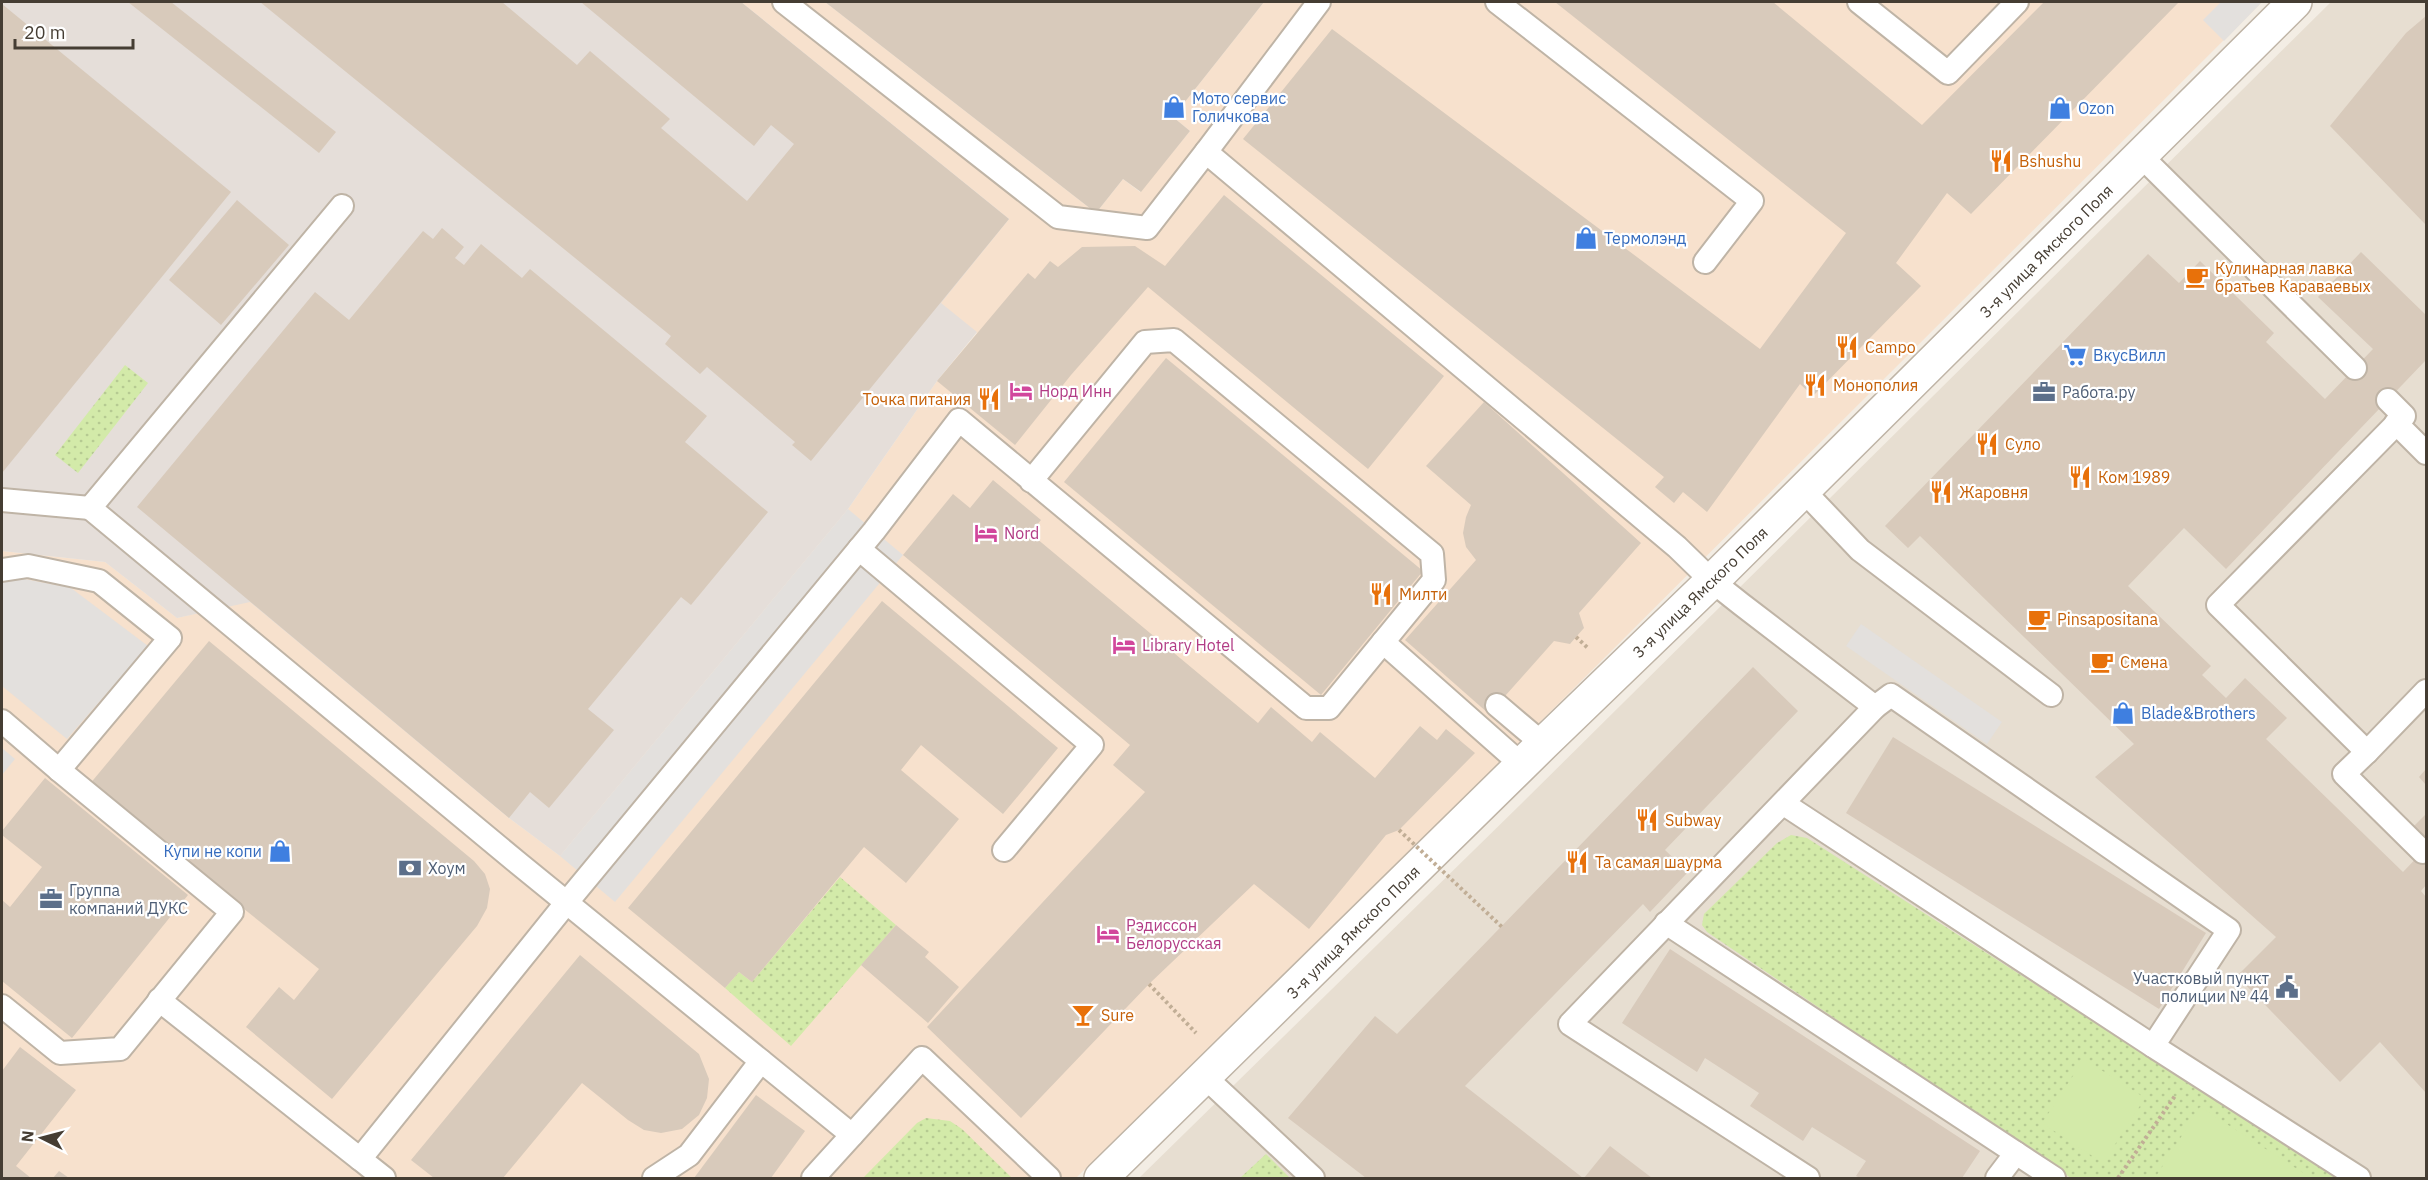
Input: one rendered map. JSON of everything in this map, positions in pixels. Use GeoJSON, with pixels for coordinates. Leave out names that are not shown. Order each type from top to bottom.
{"type":"FeatureCollection","features":[{"type":"Feature","properties":{"kind":"street","name":"3-я улица Ямского Поля"},"geometry":{"type":"LineString","coordinates":[[1101,1179],[1712,581],[2295,2]]}},
{"type":"Feature","properties":{"kind":"lane"},"geometry":{"type":"LineString","coordinates":[[783,2],[1058,217],[1147,228],[1319,2]]}},
{"type":"Feature","properties":{"kind":"lane"},"geometry":{"type":"LineString","coordinates":[[1497,2],[1752,201],[1705,262]]}},
{"type":"Feature","properties":{"kind":"lane"},"geometry":{"type":"LineString","coordinates":[[1859,2],[1948,73],[2017,2]]}},
{"type":"Feature","properties":{"kind":"lane"},"geometry":{"type":"LineString","coordinates":[[1206,152],[1677,547],[1712,581],[1875,707]]}},
{"type":"Feature","properties":{"kind":"lane"},"geometry":{"type":"LineString","coordinates":[[2141,156],[2355,368]]}},
{"type":"Feature","properties":{"kind":"lane"},"geometry":{"type":"LineString","coordinates":[[90,508],[342,206]]}},
{"type":"Feature","properties":{"kind":"lane"},"geometry":{"type":"LineString","coordinates":[[360,1159],[567,902],[859,549],[959,420],[1031,481],[1306,708],[1329,708],[1354,667],[1383,642],[1407,626],[1434,580],[1432,554],[1174,340],[1145,342],[1031,481]]}},
{"type":"Feature","properties":{"kind":"lane"},"geometry":{"type":"LineString","coordinates":[[2367,752],[2218,605],[2404,416],[2388,400]]}},
{"type":"Feature","properties":{"kind":"lane"},"geometry":{"type":"LineString","coordinates":[[2396,423],[2427,453]]}},
{"type":"Feature","properties":{"kind":"lane"},"geometry":{"type":"LineString","coordinates":[[1803,490],[1860,550],[2051,695]]}},
{"type":"Feature","properties":{"kind":"lane"},"geometry":{"type":"LineString","coordinates":[[2,501],[90,508],[852,1135]]}},
{"type":"Feature","properties":{"kind":"lane"},"geometry":{"type":"LineString","coordinates":[[859,549],[1092,745],[1004,850]]}},
{"type":"Feature","properties":{"kind":"lane"},"geometry":{"type":"LineString","coordinates":[[2,570],[28,566],[99,581],[170,638],[59,770]]}},
{"type":"Feature","properties":{"kind":"lane"},"geometry":{"type":"LineString","coordinates":[[1383,642],[1533,754]]}},
{"type":"Feature","properties":{"kind":"lane"},"geometry":{"type":"LineString","coordinates":[[2423,852],[2344,774],[2427,691]]}},
{"type":"Feature","properties":{"kind":"lane"},"geometry":{"type":"LineString","coordinates":[[1808,1179],[1570,1024],[1875,707],[1891,695],[2229,930],[2153,1046]]}},
{"type":"Feature","properties":{"kind":"lane"},"geometry":{"type":"LineString","coordinates":[[1497,705],[1533,754]]}},
{"type":"Feature","properties":{"kind":"lane"},"geometry":{"type":"LineString","coordinates":[[2,721],[232,912],[120,1049],[60,1053],[2,1006]]}},
{"type":"Feature","properties":{"kind":"lane"},"geometry":{"type":"LineString","coordinates":[[1784,804],[2359,1179]]}},
{"type":"Feature","properties":{"kind":"lane"},"geometry":{"type":"LineString","coordinates":[[1666,924],[2054,1179]]}},
{"type":"Feature","properties":{"kind":"lane"},"geometry":{"type":"LineString","coordinates":[[159,1000],[384,1179]]}},
{"type":"Feature","properties":{"kind":"lane"},"geometry":{"type":"LineString","coordinates":[[813,1179],[922,1058],[1049,1179]]}},
{"type":"Feature","properties":{"kind":"lane"},"geometry":{"type":"LineString","coordinates":[[654,1179],[689,1155],[761,1061]]}},
{"type":"Feature","properties":{"kind":"lane"},"geometry":{"type":"LineString","coordinates":[[1206,1077],[1313,1179]]}},
{"type":"Feature","properties":{"kind":"lane"},"geometry":{"type":"LineString","coordinates":[[1997,1179],[2016,1153]]}},
{"type":"Feature","properties":{"kind":"path"},"geometry":{"type":"LineString","coordinates":[[1576,637],[1594,655]]}},
{"type":"Feature","properties":{"kind":"path"},"geometry":{"type":"LineString","coordinates":[[1399,830],[1502,927]]}},
{"type":"Feature","properties":{"kind":"path"},"geometry":{"type":"LineString","coordinates":[[1149,984],[1200,1037]]}},
{"type":"Feature","properties":{"kind":"path"},"geometry":{"type":"LineString","coordinates":[[2118,1179],[2193,1071]]}},
{"type":"Feature","properties":{"kind":"shaded area"},"geometry":{"type":"Polygon","coordinates":[[[2,2],[741,2],[1009,219],[941,303],[977,332],[937,381],[848,509],[560,856],[509,818],[250,602],[177,618],[105,562],[2,551],[2,2]]]}},
{"type":"Feature","properties":{"kind":"shaded area"},"geometry":{"type":"Polygon","coordinates":[[[741,2],[825,2],[1096,213],[1123,179],[1140,192],[1190,131],[1173,117],[1264,2],[2262,2],[1498,764],[1076,1178],[2,1178],[2,551],[105,562],[177,618],[250,601],[509,818],[560,856],[848,509],[937,381],[977,333],[940,303],[1009,219],[741,2]]]}},
{"type":"Feature","properties":{"kind":"shaded area"},"geometry":{"type":"Polygon","coordinates":[[[2221,2],[2262,2],[2224,41],[2203,20],[2221,2]]]}},
{"type":"Feature","properties":{"kind":"shaded area"},"geometry":{"type":"Polygon","coordinates":[[[2331,2],[2426,2],[2426,1178],[1139,1178],[1521,804],[2331,2]]]}},
{"type":"Feature","properties":{"kind":"shaded area"},"geometry":{"type":"Polygon","coordinates":[[[848,509],[903,555],[615,902],[560,856],[848,509]]]}},
{"type":"Feature","properties":{"kind":"shaded area"},"geometry":{"type":"Polygon","coordinates":[[[14,577],[71,588],[148,646],[67,739],[2,686],[2,580],[14,577]]]}},
{"type":"Feature","properties":{"kind":"shaded area"},"geometry":{"type":"Polygon","coordinates":[[[1861,624],[2002,722],[1987,744],[1846,646],[1861,624]]]}},
{"type":"Feature","properties":{"kind":"shaded area"},"geometry":{"type":"Polygon","coordinates":[[[2,748],[15,759],[2,775],[2,748]]]}},
{"type":"Feature","properties":{"kind":"green space"},"geometry":{"type":"Polygon","coordinates":[[[125,365],[148,383],[78,473],[55,455],[125,365]]]}},
{"type":"Feature","properties":{"kind":"green space"},"geometry":{"type":"Polygon","coordinates":[[[1791,835],[1807,838],[2335,1178],[2071,1178],[1707,932],[1702,925],[1704,914],[1777,843],[1791,835]]]}},
{"type":"Feature","properties":{"kind":"green space"},"geometry":{"type":"Polygon","coordinates":[[[840,877],[896,925],[791,1046],[725,988],[739,972],[752,982],[840,877]]]}},
{"type":"Feature","properties":{"kind":"green space"},"geometry":{"type":"Polygon","coordinates":[[[2084,1059],[2145,1098],[2103,1163],[2042,1123],[2084,1059]]]}},
{"type":"Feature","properties":{"kind":"green space"},"geometry":{"type":"Polygon","coordinates":[[[2200,1107],[2305,1174],[2302,1178],[2155,1178],[2200,1107]]]}},
{"type":"Feature","properties":{"kind":"green space"},"geometry":{"type":"Polygon","coordinates":[[[926,1118],[950,1121],[962,1129],[1012,1178],[864,1177],[917,1123],[926,1118]]]}},
{"type":"Feature","properties":{"kind":"green space"},"geometry":{"type":"Polygon","coordinates":[[[1266,1154],[1290,1178],[1240,1178],[1266,1154]]]}},
{"type":"Feature","properties":{"kind":"building"},"geometry":{"type":"Polygon","coordinates":[[[128,2],[171,2],[336,132],[319,153],[128,2]]]}},
{"type":"Feature","properties":{"kind":"building"},"geometry":{"type":"Polygon","coordinates":[[[260,2],[502,2],[577,65],[590,51],[670,119],[661,128],[747,201],[794,144],[771,125],[754,146],[581,2],[741,2],[1009,219],[811,461],[792,445],[795,442],[707,367],[700,374],[665,344],[671,336],[260,2]]]}},
{"type":"Feature","properties":{"kind":"building"},"geometry":{"type":"Polygon","coordinates":[[[825,2],[1264,2],[1173,117],[1190,131],[1141,192],[1123,179],[1096,213],[825,2]]]}},
{"type":"Feature","properties":{"kind":"building"},"geometry":{"type":"Polygon","coordinates":[[[1555,2],[1773,2],[1922,125],[2044,2],[2179,2],[1971,214],[1947,193],[1896,263],[1921,286],[1813,396],[1800,384],[1707,512],[1683,492],[1674,503],[1655,487],[1664,477],[1243,139],[1332,29],[1760,349],[1846,233],[1555,2]]]}},
{"type":"Feature","properties":{"kind":"building"},"geometry":{"type":"Polygon","coordinates":[[[2,4],[231,192],[2,473],[2,4]]]}},
{"type":"Feature","properties":{"kind":"building"},"geometry":{"type":"Polygon","coordinates":[[[2426,16],[2426,225],[2330,126],[2406,33],[2426,16]]]}},
{"type":"Feature","properties":{"kind":"building"},"geometry":{"type":"Polygon","coordinates":[[[1224,195],[1444,376],[1368,469],[1148,287],[1071,375],[1015,445],[937,381],[1028,273],[1035,279],[1050,261],[1058,267],[1082,247],[1135,246],[1165,266],[1224,195]]]}},
{"type":"Feature","properties":{"kind":"building"},"geometry":{"type":"Polygon","coordinates":[[[237,200],[289,245],[221,325],[169,280],[237,200]]]}},
{"type":"Feature","properties":{"kind":"building"},"geometry":{"type":"Polygon","coordinates":[[[442,228],[464,247],[455,258],[464,265],[481,244],[522,278],[530,269],[707,416],[685,442],[768,512],[691,605],[681,597],[588,709],[614,730],[549,808],[530,792],[509,818],[137,507],[315,292],[349,320],[423,231],[433,239],[442,228]]]}},
{"type":"Feature","properties":{"kind":"building"},"geometry":{"type":"Polygon","coordinates":[[[2361,252],[2426,315],[2426,360],[2226,569],[2184,528],[2128,586],[2211,666],[2202,675],[2226,698],[2245,678],[2287,718],[2266,739],[2403,872],[2426,848],[2426,885],[2421,891],[2426,897],[2426,1093],[2380,1042],[2340,1082],[2237,976],[2276,937],[2095,777],[2134,744],[1920,536],[1908,548],[1885,526],[2148,254],[2179,283],[2200,261],[2274,333],[2266,342],[2325,399],[2373,349],[2318,297],[2361,252]]]}},
{"type":"Feature","properties":{"kind":"building"},"geometry":{"type":"Polygon","coordinates":[[[1166,358],[1423,571],[1321,695],[1064,482],[1166,358]]]}},
{"type":"Feature","properties":{"kind":"building"},"geometry":{"type":"Polygon","coordinates":[[[1484,402],[1641,543],[1579,613],[1584,628],[1570,644],[1554,641],[1489,714],[1405,640],[1476,560],[1466,547],[1463,533],[1471,505],[1426,466],[1484,402]]]}},
{"type":"Feature","properties":{"kind":"building"},"geometry":{"type":"Polygon","coordinates":[[[993,480],[1041,520],[1030,533],[1258,723],[1271,707],[1312,742],[1320,732],[1375,778],[1420,726],[1437,740],[1446,729],[1475,753],[1399,830],[1386,835],[1309,929],[1254,884],[1149,984],[1021,1118],[927,1027],[1145,792],[1113,765],[1130,745],[903,555],[953,494],[970,508],[993,480]]]}},
{"type":"Feature","properties":{"kind":"building"},"geometry":{"type":"Polygon","coordinates":[[[882,601],[1058,748],[1003,814],[921,745],[901,770],[959,819],[906,883],[864,847],[752,982],[739,972],[725,988],[628,908],[882,601]]]}},
{"type":"Feature","properties":{"kind":"building","name":"Хоум"},"geometry":{"type":"Polygon","coordinates":[[[209,641],[474,861],[485,874],[490,889],[487,908],[477,926],[332,1099],[246,1027],[279,987],[294,1000],[319,969],[89,785],[209,641]]]}},
{"type":"Feature","properties":{"kind":"building"},"geometry":{"type":"Polygon","coordinates":[[[1753,667],[1798,711],[1665,850],[1688,872],[1650,912],[1643,904],[1465,1086],[1583,1178],[1366,1178],[1288,1118],[1375,1016],[1397,1034],[1753,667]]]}},
{"type":"Feature","properties":{"kind":"building"},"geometry":{"type":"Polygon","coordinates":[[[1893,737],[2206,933],[2159,1009],[1846,813],[1893,737]]]}},
{"type":"Feature","properties":{"kind":"building"},"geometry":{"type":"Polygon","coordinates":[[[2426,769],[2426,785],[2419,777],[2426,769]]]}},
{"type":"Feature","properties":{"kind":"building"},"geometry":{"type":"Polygon","coordinates":[[[45,778],[188,895],[72,1038],[2,981],[2,900],[10,907],[42,867],[2,835],[2,831],[45,778]]]}},
{"type":"Feature","properties":{"kind":"building"},"geometry":{"type":"Polygon","coordinates":[[[2426,814],[2426,842],[2412,828],[2426,814]]]}},
{"type":"Feature","properties":{"kind":"building"},"geometry":{"type":"Polygon","coordinates":[[[896,925],[929,952],[925,957],[959,987],[928,1023],[861,965],[896,925]]]}},
{"type":"Feature","properties":{"kind":"building"},"geometry":{"type":"Polygon","coordinates":[[[1670,949],[1980,1151],[1962,1178],[1860,1178],[1856,1176],[1866,1161],[1812,1127],[1803,1141],[1750,1106],[1759,1093],[1705,1058],[1697,1072],[1622,1023],[1670,949]]]}},
{"type":"Feature","properties":{"kind":"building"},"geometry":{"type":"Polygon","coordinates":[[[580,955],[699,1054],[709,1079],[707,1098],[699,1115],[682,1129],[661,1133],[644,1130],[582,1083],[503,1178],[434,1178],[411,1160],[580,955]]]}},
{"type":"Feature","properties":{"kind":"building"},"geometry":{"type":"Polygon","coordinates":[[[20,1047],[76,1090],[16,1166],[31,1178],[2,1178],[2,1071],[20,1047]]]}},
{"type":"Feature","properties":{"kind":"building"},"geometry":{"type":"Polygon","coordinates":[[[756,1095],[805,1131],[771,1178],[694,1178],[756,1095]]]}},
{"type":"Feature","properties":{"kind":"building"},"geometry":{"type":"Polygon","coordinates":[[[1610,1146],[1652,1178],[1584,1178],[1610,1146]]]}},
{"type":"Feature","properties":{"kind":"building"},"geometry":{"type":"Polygon","coordinates":[[[59,1171],[69,1178],[53,1178],[59,1171]]]}},
{"type":"Feature","properties":{"kind":"place","name":"Мото сервис Голичкова"},"geometry":{"type":"Point","coordinates":[1174,107]}},
{"type":"Feature","properties":{"kind":"place","name":"Ozon"},"geometry":{"type":"Point","coordinates":[2060,108]}},
{"type":"Feature","properties":{"kind":"place","name":"Bshushu"},"geometry":{"type":"Point","coordinates":[2001,161]}},
{"type":"Feature","properties":{"kind":"place","name":"Термолэнд"},"geometry":{"type":"Point","coordinates":[1586,238]}},
{"type":"Feature","properties":{"kind":"place","name":"Кулинарная лавка братьев Караваевых"},"geometry":{"type":"Point","coordinates":[2197,277]}},
{"type":"Feature","properties":{"kind":"place","name":"Campo"},"geometry":{"type":"Point","coordinates":[1847,347]}},
{"type":"Feature","properties":{"kind":"place","name":"ВкусВилл"},"geometry":{"type":"Point","coordinates":[2075,355]}},
{"type":"Feature","properties":{"kind":"place","name":"Монополия"},"geometry":{"type":"Point","coordinates":[1815,385]}},
{"type":"Feature","properties":{"kind":"place","name":"Норд Инн"},"geometry":{"type":"Point","coordinates":[1021,391]}},
{"type":"Feature","properties":{"kind":"place","name":"Работа.ру"},"geometry":{"type":"Point","coordinates":[2044,392]}},
{"type":"Feature","properties":{"kind":"place","name":"Точка питания"},"geometry":{"type":"Point","coordinates":[989,399]}},
{"type":"Feature","properties":{"kind":"place","name":"Суло"},"geometry":{"type":"Point","coordinates":[1987,444]}},
{"type":"Feature","properties":{"kind":"place","name":"Ком 1989"},"geometry":{"type":"Point","coordinates":[2080,477]}},
{"type":"Feature","properties":{"kind":"place","name":"Жаровня"},"geometry":{"type":"Point","coordinates":[1941,492]}},
{"type":"Feature","properties":{"kind":"place","name":"Nord"},"geometry":{"type":"Point","coordinates":[986,533]}},
{"type":"Feature","properties":{"kind":"place","name":"Милти"},"geometry":{"type":"Point","coordinates":[1381,594]}},
{"type":"Feature","properties":{"kind":"place","name":"Pinsapositana"},"geometry":{"type":"Point","coordinates":[2039,619]}},
{"type":"Feature","properties":{"kind":"place","name":"Library Hotel"},"geometry":{"type":"Point","coordinates":[1124,645]}},
{"type":"Feature","properties":{"kind":"place","name":"Смена"},"geometry":{"type":"Point","coordinates":[2102,662]}},
{"type":"Feature","properties":{"kind":"place","name":"Blade&Brothers"},"geometry":{"type":"Point","coordinates":[2123,713]}},
{"type":"Feature","properties":{"kind":"place","name":"Subway"},"geometry":{"type":"Point","coordinates":[1647,820]}},
{"type":"Feature","properties":{"kind":"place","name":"Купи не копи"},"geometry":{"type":"Point","coordinates":[280,851]}},
{"type":"Feature","properties":{"kind":"place","name":"Та самая шаурма"},"geometry":{"type":"Point","coordinates":[1577,862]}},
{"type":"Feature","properties":{"kind":"place","name":"Хоум"},"geometry":{"type":"Point","coordinates":[410,868]}},
{"type":"Feature","properties":{"kind":"place","name":"Группа компаний ДУКС"},"geometry":{"type":"Point","coordinates":[51,899]}},
{"type":"Feature","properties":{"kind":"place","name":"Рэдиссон Белорусская"},"geometry":{"type":"Point","coordinates":[1108,934]}},
{"type":"Feature","properties":{"kind":"place","name":"Участковый пункт полиции № 44"},"geometry":{"type":"Point","coordinates":[2287,987]}},
{"type":"Feature","properties":{"kind":"place","name":"Sure"},"geometry":{"type":"Point","coordinates":[1083,1015]}}]}
